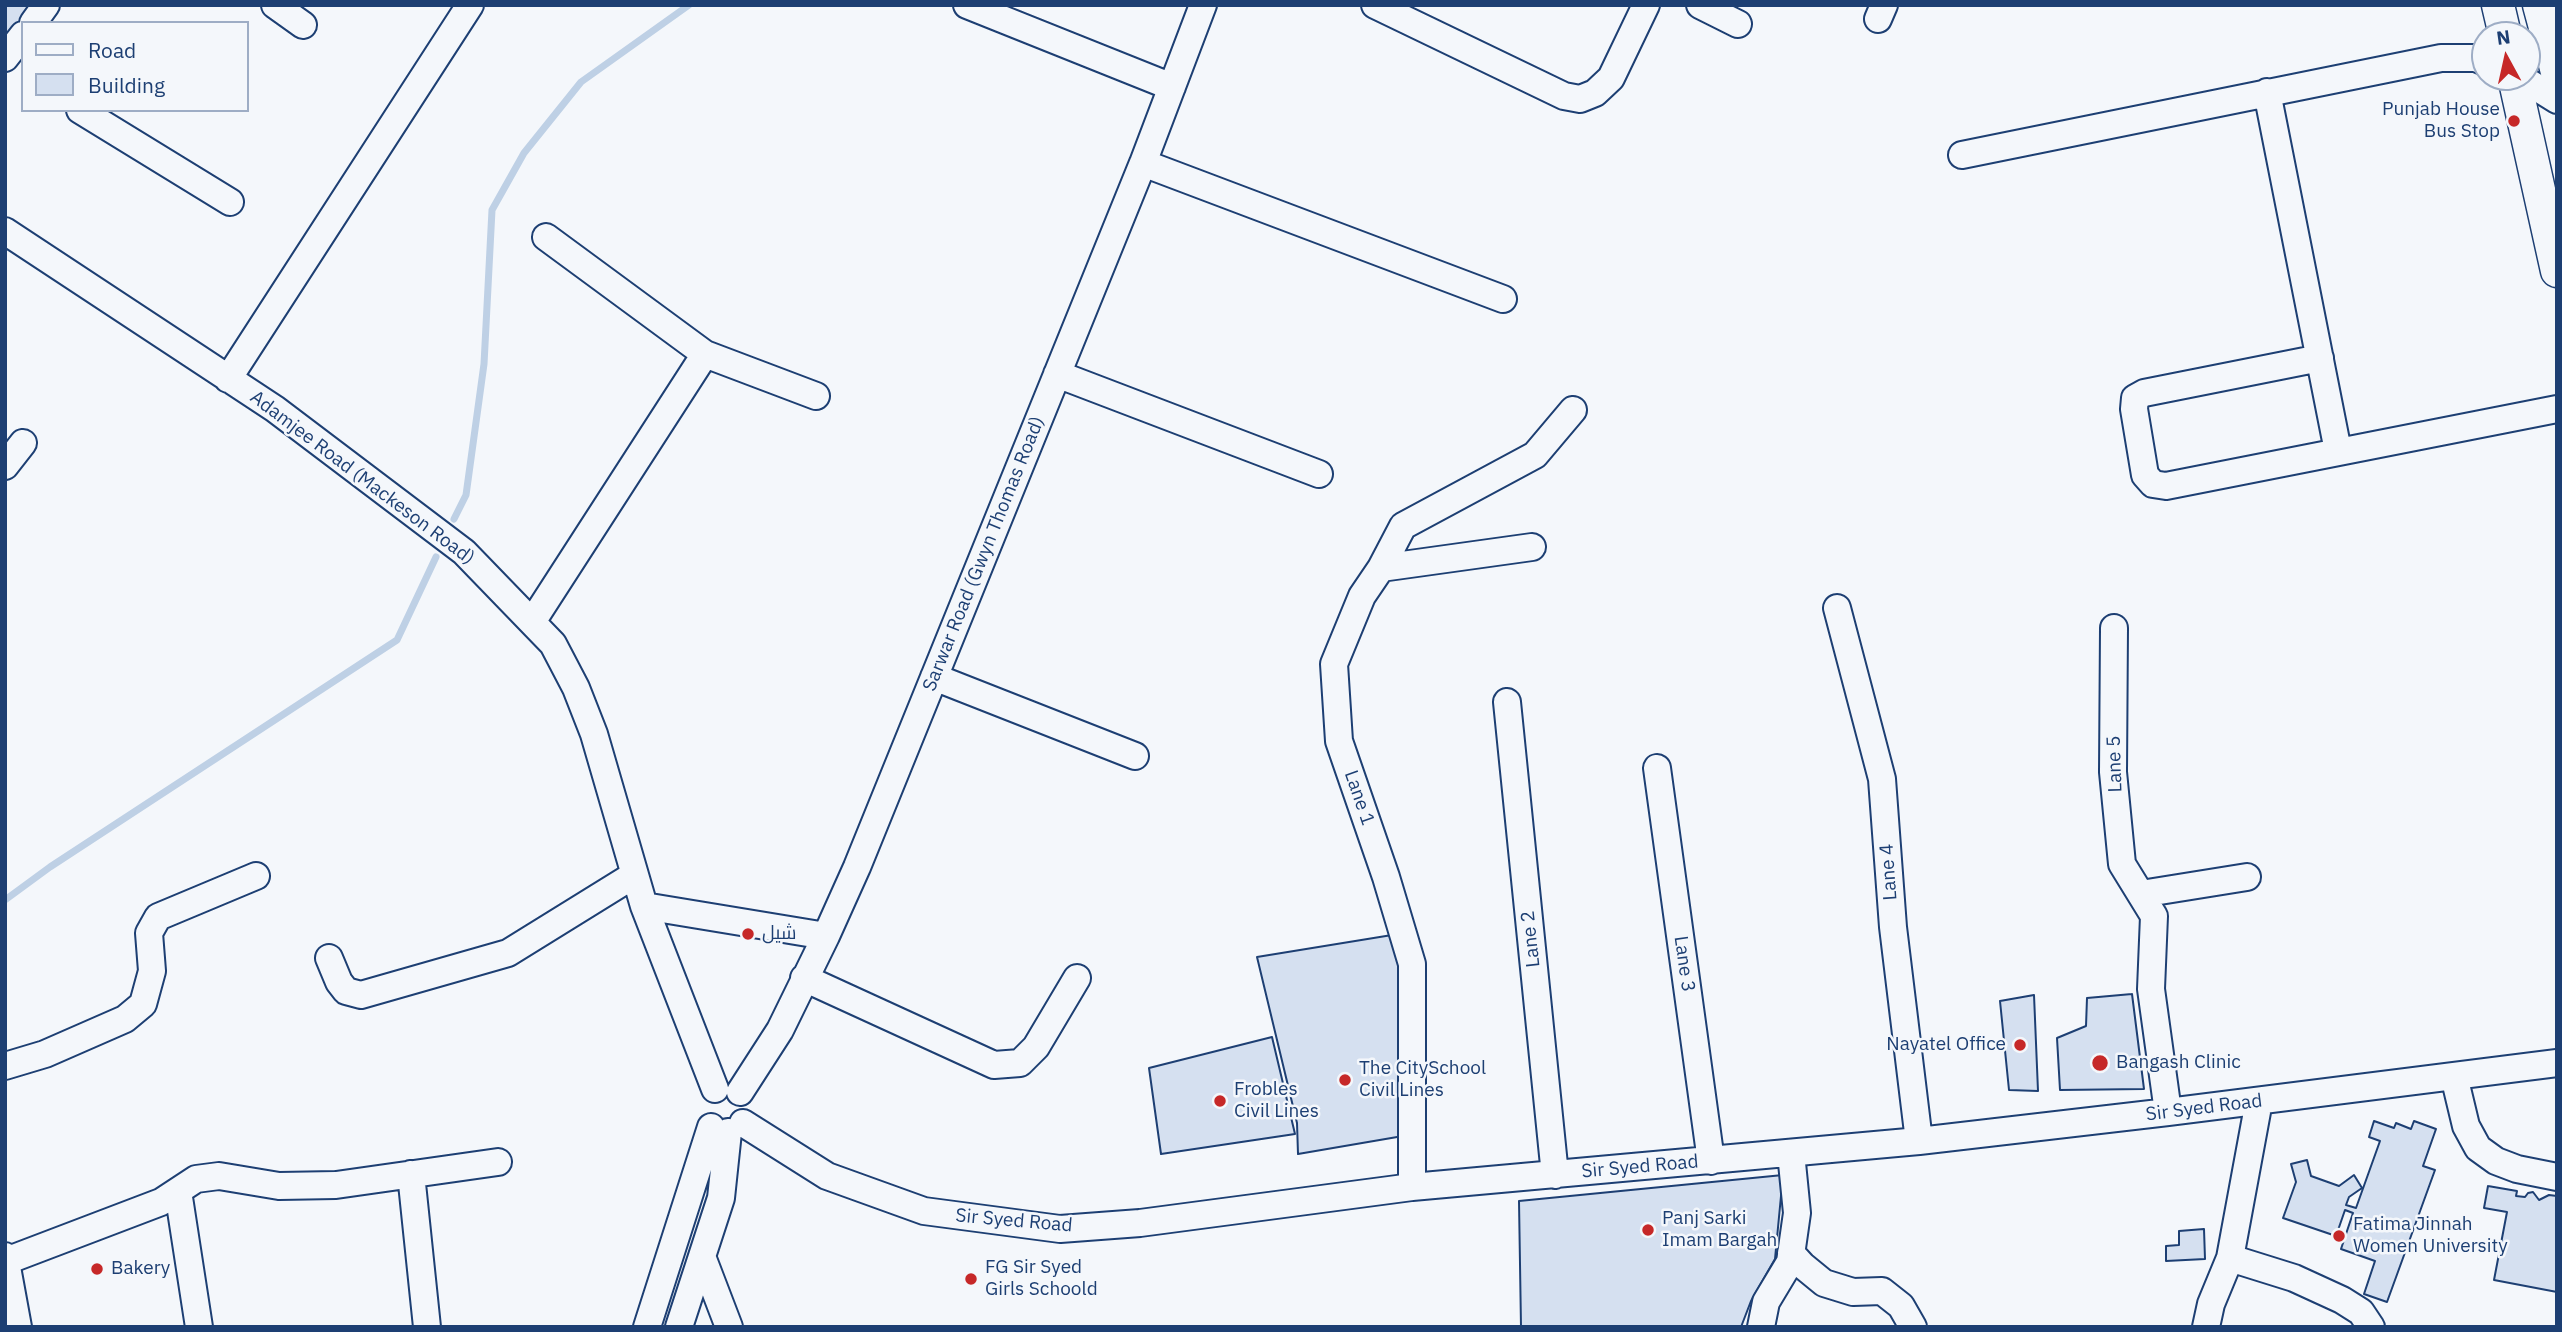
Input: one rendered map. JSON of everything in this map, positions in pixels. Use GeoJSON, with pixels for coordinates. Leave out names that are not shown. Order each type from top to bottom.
{"type":"FeatureCollection","features":[{"type":"Feature","properties":{"kind":"main road"},"geometry":{"type":"LineString","coordinates":[[2539,5],[2555,59]]}},
{"type":"Feature","properties":{"kind":"main road"},"geometry":{"type":"LineString","coordinates":[[2517,91],[2557,271]]}},
{"type":"Feature","properties":{"kind":"street"},"geometry":{"type":"LineString","coordinates":[[34,21],[46,5]]}},
{"type":"Feature","properties":{"kind":"street"},"geometry":{"type":"LineString","coordinates":[[275,5],[303,25]]}},
{"type":"Feature","properties":{"kind":"street"},"geometry":{"type":"LineString","coordinates":[[228,379],[470,5]]}},
{"type":"Feature","properties":{"kind":"street"},"geometry":{"type":"LineString","coordinates":[[967,5],[1172,87]]}},
{"type":"Feature","properties":{"kind":"street","name":"Sarwar Road (Gwyn Thomas Road)"},"geometry":{"type":"LineString","coordinates":[[728,1090],[779,1030],[857,867],[1143,163],[1203,5]]}},
{"type":"Feature","properties":{"kind":"street"},"geometry":{"type":"LineString","coordinates":[[1375,5],[1564,96],[1580,99],[1595,93],[1611,78],[1646,5]]}},
{"type":"Feature","properties":{"kind":"street"},"geometry":{"type":"LineString","coordinates":[[1700,5],[1738,24]]}},
{"type":"Feature","properties":{"kind":"street"},"geometry":{"type":"LineString","coordinates":[[5,58],[21,38]]}},
{"type":"Feature","properties":{"kind":"street"},"geometry":{"type":"LineString","coordinates":[[1962,155],[2441,58],[2471,58]]}},
{"type":"Feature","properties":{"kind":"street"},"geometry":{"type":"LineString","coordinates":[[5,64],[21,74]]}},
{"type":"Feature","properties":{"kind":"street"},"geometry":{"type":"LineString","coordinates":[[2541,90],[2557,100]]}},
{"type":"Feature","properties":{"kind":"street"},"geometry":{"type":"LineString","coordinates":[[2267,92],[2338,451]]}},
{"type":"Feature","properties":{"kind":"street"},"geometry":{"type":"LineString","coordinates":[[83,112],[230,202]]}},
{"type":"Feature","properties":{"kind":"street"},"geometry":{"type":"LineString","coordinates":[[1143,163],[1503,299]]}},
{"type":"Feature","properties":{"kind":"street","name":"Adamjee Road (Mackeson Road)"},"geometry":{"type":"LineString","coordinates":[[5,231],[275,409],[464,552],[553,644],[576,688],[594,734],[644,906],[728,1090]]}},
{"type":"Feature","properties":{"kind":"street"},"geometry":{"type":"LineString","coordinates":[[546,237],[705,354],[816,396]]}},
{"type":"Feature","properties":{"kind":"street"},"geometry":{"type":"LineString","coordinates":[[532,622],[705,354]]}},
{"type":"Feature","properties":{"kind":"street"},"geometry":{"type":"LineString","coordinates":[[2320,358],[2144,393],[2135,398],[2134,408],[2145,475],[2153,484],[2166,486],[2557,409]]}},
{"type":"Feature","properties":{"kind":"street"},"geometry":{"type":"LineString","coordinates":[[1057,374],[1319,474]]}},
{"type":"Feature","properties":{"kind":"street","name":"Lane 1"},"geometry":{"type":"LineString","coordinates":[[1412,1187],[1412,964],[1386,877],[1339,741],[1334,664],[1362,596],[1381,568],[1403,526],[1535,455],[1573,410]]}},
{"type":"Feature","properties":{"kind":"street"},"geometry":{"type":"LineString","coordinates":[[5,466],[23,443]]}},
{"type":"Feature","properties":{"kind":"street"},"geometry":{"type":"LineString","coordinates":[[1381,568],[1532,547]]}},
{"type":"Feature","properties":{"kind":"street","name":"Lane 4"},"geometry":{"type":"LineString","coordinates":[[1837,608],[1882,779],[1893,927],[1919,1141]]}},
{"type":"Feature","properties":{"kind":"street","name":"Lane 5"},"geometry":{"type":"LineString","coordinates":[[2114,628],[2113,772],[2122,864],[2154,916],[2151,989],[2168,1112]]}},
{"type":"Feature","properties":{"kind":"street"},"geometry":{"type":"LineString","coordinates":[[934,677],[1135,755]]}},
{"type":"Feature","properties":{"kind":"street","name":"Lane 2"},"geometry":{"type":"LineString","coordinates":[[1507,702],[1555,1175]]}},
{"type":"Feature","properties":{"kind":"street","name":"Lane 3"},"geometry":{"type":"LineString","coordinates":[[1657,768],[1712,1161]]}},
{"type":"Feature","properties":{"kind":"street"},"geometry":{"type":"LineString","coordinates":[[329,958],[339,982],[346,991],[361,995],[508,953],[634,874]]}},
{"type":"Feature","properties":{"kind":"street"},"geometry":{"type":"LineString","coordinates":[[5,1066],[45,1055],[125,1018],[143,1004],[152,971],[149,933],[158,917],[256,876]]}},
{"type":"Feature","properties":{"kind":"street"},"geometry":{"type":"LineString","coordinates":[[2141,894],[2247,877]]}},
{"type":"Feature","properties":{"kind":"street"},"geometry":{"type":"LineString","coordinates":[[644,906],[826,936]]}},
{"type":"Feature","properties":{"kind":"street"},"geometry":{"type":"LineString","coordinates":[[804,978],[994,1065],[1020,1063],[1036,1047],[1077,978]]}},
{"type":"Feature","properties":{"kind":"street","name":"Sir Syed Road"},"geometry":{"type":"LineString","coordinates":[[728,1127],[827,1176],[924,1211],[1060,1228],[1140,1223],[1412,1187],[1919,1141],[2557,1063]]}},
{"type":"Feature","properties":{"kind":"street"},"geometry":{"type":"LineString","coordinates":[[2454,1076],[2466,1126],[2478,1148],[2496,1161],[2517,1169],[2557,1177]]}},
{"type":"Feature","properties":{"kind":"street"},"geometry":{"type":"LineString","coordinates":[[647,1327],[728,1127],[748,1116],[748,1107],[728,1090],[704,1103],[706,1120],[728,1127]]}},
{"type":"Feature","properties":{"kind":"street"},"geometry":{"type":"LineString","coordinates":[[2206,1327],[2211,1304],[2230,1258],[2259,1101]]}},
{"type":"Feature","properties":{"kind":"street"},"geometry":{"type":"LineString","coordinates":[[679,1327],[722,1198],[728,1127]]}},
{"type":"Feature","properties":{"kind":"street"},"geometry":{"type":"LineString","coordinates":[[1761,1327],[1766,1301],[1790,1262],[1797,1213],[1791,1153]]}},
{"type":"Feature","properties":{"kind":"street"},"geometry":{"type":"LineString","coordinates":[[18,1327],[6,1258],[161,1202],[196,1179],[219,1176],[279,1186],[336,1185],[498,1162]]}},
{"type":"Feature","properties":{"kind":"street"},"geometry":{"type":"LineString","coordinates":[[411,1174],[426,1327]]}},
{"type":"Feature","properties":{"kind":"street"},"geometry":{"type":"LineString","coordinates":[[178,1191],[199,1327]]}},
{"type":"Feature","properties":{"kind":"street"},"geometry":{"type":"LineString","coordinates":[[1791,1253],[1824,1283],[1853,1292],[1882,1291],[1907,1316]]}},
{"type":"Feature","properties":{"kind":"street"},"geometry":{"type":"LineString","coordinates":[[2230,1258],[2294,1279],[2342,1300],[2361,1312],[2371,1327]]}},
{"type":"Feature","properties":{"kind":"street"},"geometry":{"type":"LineString","coordinates":[[703,1259],[729,1327]]}},
{"type":"Feature","properties":{"kind":"building"},"geometry":{"type":"Polygon","coordinates":[[[5,5],[40,5],[28,21],[21,21],[21,30],[5,51],[5,5]]]}},
{"type":"Feature","properties":{"kind":"building","name":"The CitySchool Civil Lines"},"geometry":{"type":"Polygon","coordinates":[[[1392,935],[1400,968],[1403,1136],[1298,1154],[1297,1123],[1257,957],[1392,935]]]}},
{"type":"Feature","properties":{"kind":"building","name":"Bangash Clinic"},"geometry":{"type":"Polygon","coordinates":[[[2132,994],[2144,1089],[2060,1090],[2057,1038],[2086,1026],[2087,998],[2132,994]]]}},
{"type":"Feature","properties":{"kind":"building","name":"Nayatel Office"},"geometry":{"type":"Polygon","coordinates":[[[2034,995],[2038,1091],[2009,1090],[2000,1001],[2034,995]]]}},
{"type":"Feature","properties":{"kind":"building","name":"Frobles Civil Lines"},"geometry":{"type":"Polygon","coordinates":[[[1272,1037],[1295,1134],[1161,1154],[1149,1068],[1272,1037]]]}},
{"type":"Feature","properties":{"kind":"building"},"geometry":{"type":"Polygon","coordinates":[[[2374,1121],[2394,1128],[2396,1123],[2411,1129],[2414,1121],[2436,1129],[2423,1166],[2435,1170],[2387,1302],[2364,1294],[2375,1261],[2341,1249],[2353,1213],[2345,1210],[2336,1236],[2283,1218],[2296,1182],[2291,1164],[2307,1160],[2311,1176],[2339,1186],[2354,1175],[2362,1188],[2349,1197],[2346,1205],[2356,1208],[2380,1141],[2369,1137],[2374,1121]]]}},
{"type":"Feature","properties":{"kind":"building","name":"Panj Sarki Imam Bargah"},"geometry":{"type":"Polygon","coordinates":[[[1783,1175],[1775,1259],[1751,1301],[1741,1327],[1521,1327],[1519,1201],[1783,1175]]]}},
{"type":"Feature","properties":{"kind":"building"},"geometry":{"type":"Polygon","coordinates":[[[2488,1186],[2517,1191],[2516,1196],[2525,1197],[2533,1192],[2539,1200],[2549,1195],[2557,1196],[2557,1292],[2494,1280],[2507,1212],[2484,1208],[2488,1186]]]}},
{"type":"Feature","properties":{"kind":"building"},"geometry":{"type":"Polygon","coordinates":[[[2204,1229],[2205,1259],[2166,1261],[2166,1246],[2179,1245],[2179,1231],[2204,1229]]]}},
{"type":"Feature","properties":{"kind":"waterway"},"geometry":{"type":"LineString","coordinates":[[454,519],[466,495],[484,364],[492,210],[524,153],[581,82],[689,5]]}},
{"type":"Feature","properties":{"kind":"waterway"},"geometry":{"type":"LineString","coordinates":[[5,900],[50,867],[397,640],[436,557]]}},
{"type":"Feature","properties":{"kind":"place","name":"Punjab House Bus Stop"},"geometry":{"type":"Point","coordinates":[2514,121]}},
{"type":"Feature","properties":{"kind":"place","name":"شیل"},"geometry":{"type":"Point","coordinates":[748,934]}},
{"type":"Feature","properties":{"kind":"place","name":"Nayatel Office"},"geometry":{"type":"Point","coordinates":[2020,1045]}},
{"type":"Feature","properties":{"kind":"place","name":"Bangash Clinic"},"geometry":{"type":"Point","coordinates":[2100,1063]}},
{"type":"Feature","properties":{"kind":"place","name":"The CitySchool Civil Lines"},"geometry":{"type":"Point","coordinates":[1345,1080]}},
{"type":"Feature","properties":{"kind":"place","name":"Frobles Civil Lines"},"geometry":{"type":"Point","coordinates":[1220,1101]}},
{"type":"Feature","properties":{"kind":"place","name":"Panj Sarki Imam Bargah"},"geometry":{"type":"Point","coordinates":[1648,1230]}},
{"type":"Feature","properties":{"kind":"place","name":"Fatima Jinnah Women University"},"geometry":{"type":"Point","coordinates":[2339,1236]}},
{"type":"Feature","properties":{"kind":"place","name":"Bakery"},"geometry":{"type":"Point","coordinates":[97,1269]}},
{"type":"Feature","properties":{"kind":"place","name":"FG Sir Syed Girls Schoold"},"geometry":{"type":"Point","coordinates":[971,1279]}}]}
